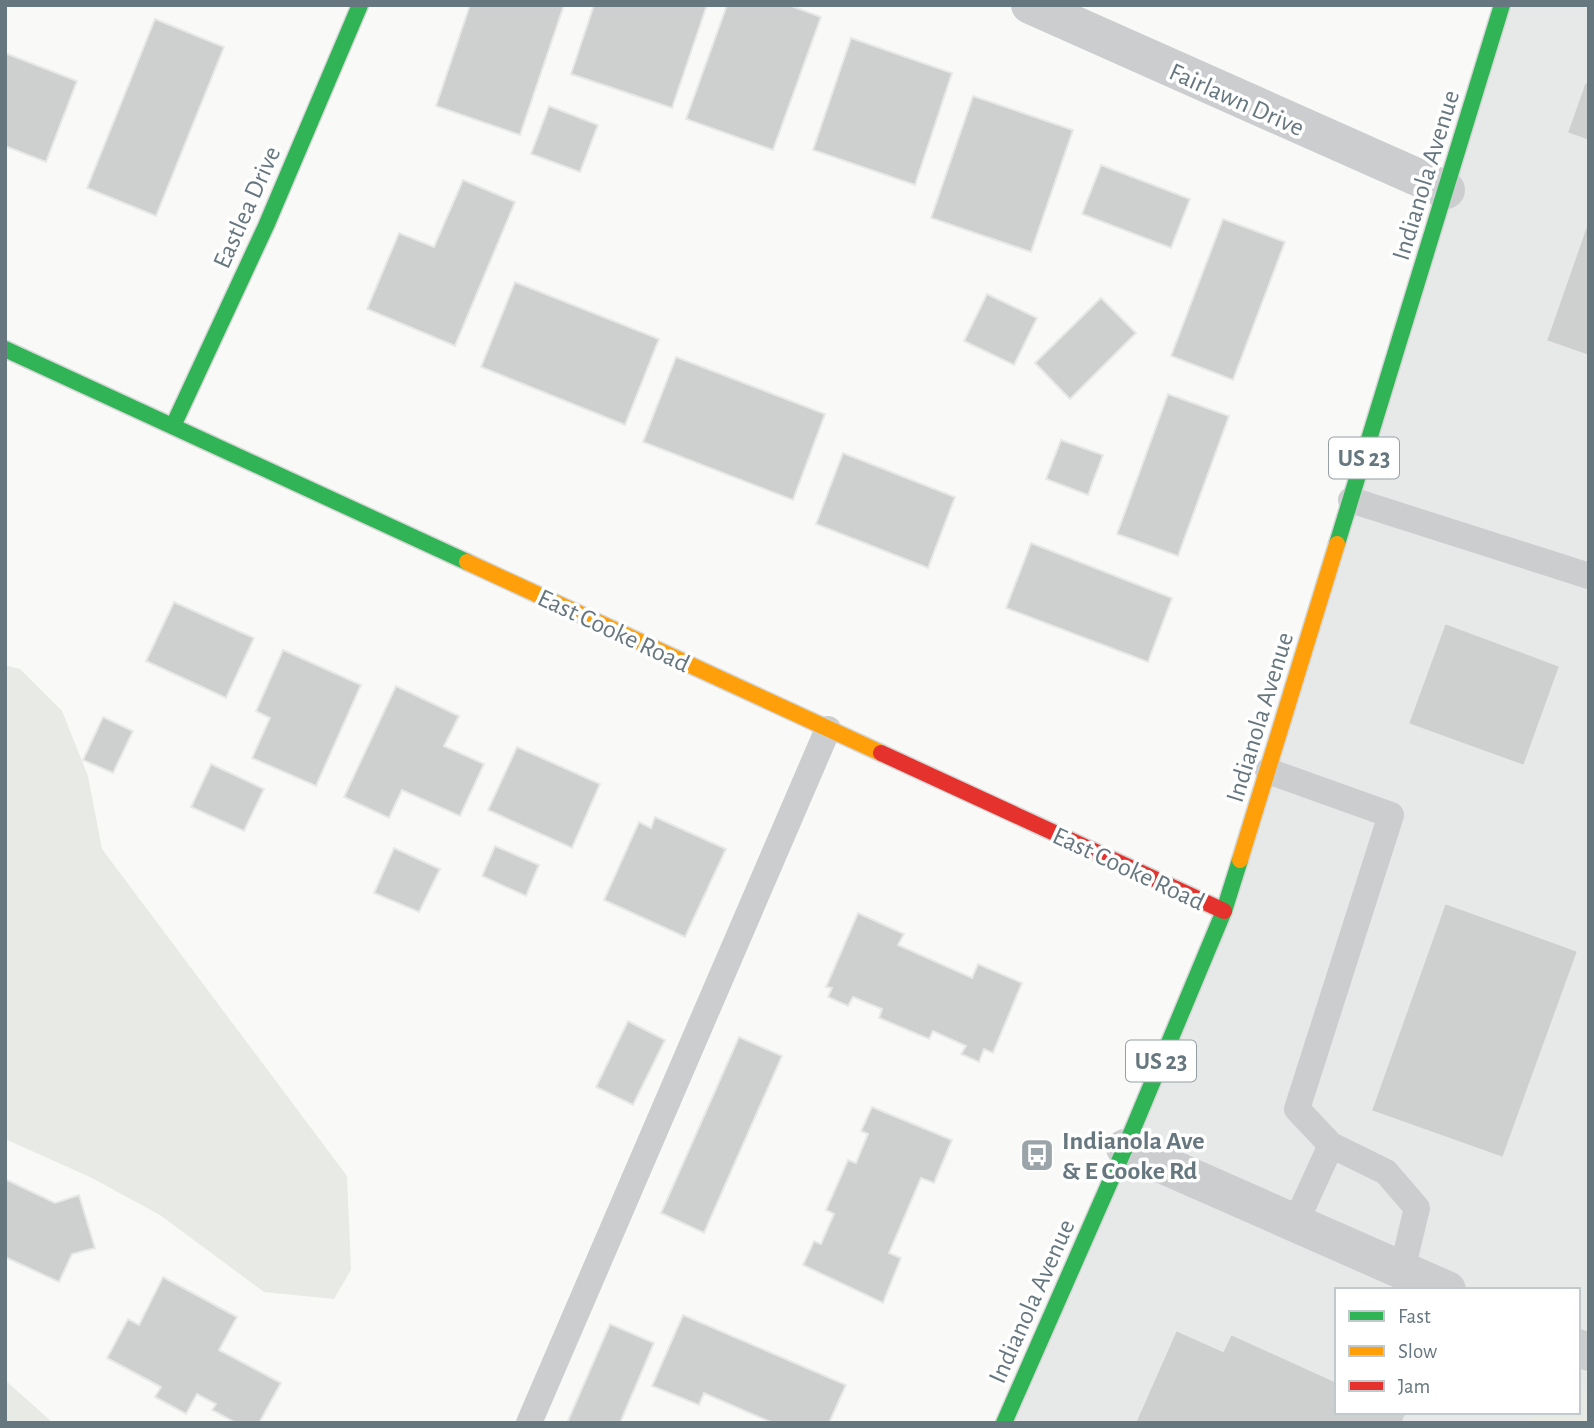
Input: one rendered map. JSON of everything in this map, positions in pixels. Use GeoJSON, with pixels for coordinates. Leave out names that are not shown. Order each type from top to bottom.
{"type":"FeatureCollection","features":[{"type":"Feature","properties":{"kind":"main road","name":"Eastlea Drive"},"geometry":{"type":"LineString","coordinates":[[173,426],[266,226],[360,5]]}},
{"type":"Feature","properties":{"kind":"main road","name":"Indianola Avenue"},"geometry":{"type":"LineString","coordinates":[[1004,1423],[1125,1148],[1223,911],[1502,5]]}},
{"type":"Feature","properties":{"kind":"main road","name":"East Cooke Road"},"geometry":{"type":"LineString","coordinates":[[5,349],[1223,911]]}},
{"type":"Feature","properties":{"kind":"street","name":"Fairlawn Drive"},"geometry":{"type":"LineString","coordinates":[[1030,5],[1446,190]]}},
{"type":"Feature","properties":{"kind":"street"},"geometry":{"type":"LineString","coordinates":[[1125,1148],[1442,1288]]}},
{"type":"Feature","properties":{"kind":"lane"},"geometry":{"type":"LineString","coordinates":[[1351,500],[1589,576]]}},
{"type":"Feature","properties":{"kind":"lane"},"geometry":{"type":"LineString","coordinates":[[529,1423],[828,729]]}},
{"type":"Feature","properties":{"kind":"lane"},"geometry":{"type":"LineString","coordinates":[[1268,771],[1391,815],[1297,1109],[1331,1145],[1386,1172],[1417,1208],[1402,1270]]}},
{"type":"Feature","properties":{"kind":"lane"},"geometry":{"type":"LineString","coordinates":[[1295,1223],[1331,1145]]}},
{"type":"Feature","properties":{"kind":"shaded area"},"geometry":{"type":"Polygon","coordinates":[[[1505,5],[1589,5],[1589,1393],[1580,1389],[1580,1288],[1335,1288],[1335,1414],[1531,1414],[1528,1423],[1001,1423],[1227,908],[1505,5]]]}},
{"type":"Feature","properties":{"kind":"shaded area"},"geometry":{"type":"Polygon","coordinates":[[[5,665],[20,669],[62,711],[88,776],[102,849],[347,1176],[351,1270],[334,1299],[264,1292],[160,1215],[90,1177],[5,1139],[5,665]]]}},
{"type":"Feature","properties":{"kind":"shaded area"},"geometry":{"type":"Polygon","coordinates":[[[5,1380],[53,1423],[5,1423],[5,1380]]]}},
{"type":"Feature","properties":{"kind":"shaded area"},"geometry":{"type":"Polygon","coordinates":[[[1580,1389],[1589,1393],[1589,1423],[1528,1423],[1531,1414],[1580,1414],[1580,1389]]]}},
{"type":"Feature","properties":{"kind":"building"},"geometry":{"type":"Polygon","coordinates":[[[470,5],[564,5],[520,135],[436,106],[470,5]]]}},
{"type":"Feature","properties":{"kind":"building"},"geometry":{"type":"Polygon","coordinates":[[[594,5],[707,5],[672,108],[571,74],[594,5]]]}},
{"type":"Feature","properties":{"kind":"building"},"geometry":{"type":"Polygon","coordinates":[[[727,5],[789,5],[821,17],[773,150],[686,119],[727,5]]]}},
{"type":"Feature","properties":{"kind":"building"},"geometry":{"type":"Polygon","coordinates":[[[155,19],[224,47],[156,216],[87,188],[155,19]]]}},
{"type":"Feature","properties":{"kind":"building"},"geometry":{"type":"Polygon","coordinates":[[[851,38],[952,73],[915,185],[813,150],[851,38]]]}},
{"type":"Feature","properties":{"kind":"building"},"geometry":{"type":"Polygon","coordinates":[[[5,53],[77,81],[46,162],[5,146],[5,53]]]}},
{"type":"Feature","properties":{"kind":"building"},"geometry":{"type":"Polygon","coordinates":[[[1585,82],[1589,83],[1589,141],[1567,133],[1585,82]]]}},
{"type":"Feature","properties":{"kind":"building"},"geometry":{"type":"Polygon","coordinates":[[[973,96],[1073,130],[1031,252],[931,218],[973,96]]]}},
{"type":"Feature","properties":{"kind":"building"},"geometry":{"type":"Polygon","coordinates":[[[549,106],[598,125],[580,172],[531,154],[549,106]]]}},
{"type":"Feature","properties":{"kind":"building"},"geometry":{"type":"Polygon","coordinates":[[[1101,165],[1190,199],[1171,248],[1082,214],[1101,165]]]}},
{"type":"Feature","properties":{"kind":"building"},"geometry":{"type":"Polygon","coordinates":[[[463,180],[515,202],[455,346],[367,309],[399,233],[434,247],[463,180]]]}},
{"type":"Feature","properties":{"kind":"building"},"geometry":{"type":"Polygon","coordinates":[[[1589,218],[1589,356],[1546,341],[1589,218]]]}},
{"type":"Feature","properties":{"kind":"building"},"geometry":{"type":"Polygon","coordinates":[[[1223,219],[1285,242],[1233,380],[1171,356],[1223,219]]]}},
{"type":"Feature","properties":{"kind":"building"},"geometry":{"type":"Polygon","coordinates":[[[515,282],[659,339],[625,425],[481,367],[515,282]]]}},
{"type":"Feature","properties":{"kind":"building"},"geometry":{"type":"Polygon","coordinates":[[[987,294],[1037,318],[1014,365],[964,341],[987,294]]]}},
{"type":"Feature","properties":{"kind":"building"},"geometry":{"type":"Polygon","coordinates":[[[1101,298],[1136,333],[1070,399],[1035,363],[1101,298]]]}},
{"type":"Feature","properties":{"kind":"building"},"geometry":{"type":"Polygon","coordinates":[[[676,357],[825,414],[793,500],[643,442],[676,357]]]}},
{"type":"Feature","properties":{"kind":"building"},"geometry":{"type":"Polygon","coordinates":[[[1168,394],[1229,416],[1178,556],[1117,534],[1168,394]]]}},
{"type":"Feature","properties":{"kind":"building"},"geometry":{"type":"Polygon","coordinates":[[[1061,440],[1103,455],[1088,495],[1046,479],[1061,440]]]}},
{"type":"Feature","properties":{"kind":"building"},"geometry":{"type":"Polygon","coordinates":[[[843,453],[955,497],[928,568],[816,524],[843,453]]]}},
{"type":"Feature","properties":{"kind":"building"},"geometry":{"type":"Polygon","coordinates":[[[1031,543],[1172,598],[1148,662],[1006,608],[1031,543]]]}},
{"type":"Feature","properties":{"kind":"building"},"geometry":{"type":"Polygon","coordinates":[[[174,602],[254,638],[226,698],[146,661],[174,602]]]}},
{"type":"Feature","properties":{"kind":"building"},"geometry":{"type":"Polygon","coordinates":[[[1445,623],[1560,666],[1524,766],[1408,724],[1445,623]]]}},
{"type":"Feature","properties":{"kind":"building"},"geometry":{"type":"Polygon","coordinates":[[[283,650],[361,685],[316,786],[252,758],[270,718],[256,711],[283,650]]]}},
{"type":"Feature","properties":{"kind":"building"},"geometry":{"type":"Polygon","coordinates":[[[396,686],[459,716],[444,746],[484,764],[460,816],[402,790],[389,818],[344,797],[396,686]]]}},
{"type":"Feature","properties":{"kind":"building"},"geometry":{"type":"Polygon","coordinates":[[[103,717],[133,731],[113,773],[83,760],[103,717]]]}},
{"type":"Feature","properties":{"kind":"building"},"geometry":{"type":"Polygon","coordinates":[[[517,747],[600,784],[572,848],[488,810],[517,747]]]}},
{"type":"Feature","properties":{"kind":"building"},"geometry":{"type":"Polygon","coordinates":[[[211,764],[264,789],[244,831],[191,807],[211,764]]]}},
{"type":"Feature","properties":{"kind":"building"},"geometry":{"type":"Polygon","coordinates":[[[655,817],[726,849],[685,937],[604,900],[639,822],[651,828],[655,817]]]}},
{"type":"Feature","properties":{"kind":"building"},"geometry":{"type":"Polygon","coordinates":[[[495,846],[539,865],[526,896],[482,876],[495,846]]]}},
{"type":"Feature","properties":{"kind":"building"},"geometry":{"type":"Polygon","coordinates":[[[394,848],[440,869],[419,912],[374,893],[394,848]]]}},
{"type":"Feature","properties":{"kind":"building"},"geometry":{"type":"Polygon","coordinates":[[[1445,903],[1578,951],[1503,1158],[1371,1111],[1445,903]]]}},
{"type":"Feature","properties":{"kind":"building"},"geometry":{"type":"Polygon","coordinates":[[[858,913],[904,934],[898,945],[972,978],[978,964],[1022,983],[993,1053],[984,1049],[979,1062],[961,1054],[966,1046],[933,1031],[929,1039],[879,1018],[882,1009],[853,997],[848,1006],[828,997],[832,988],[826,987],[858,913]]]}},
{"type":"Feature","properties":{"kind":"building"},"geometry":{"type":"Polygon","coordinates":[[[628,1021],[665,1040],[633,1105],[596,1087],[628,1021]]]}},
{"type":"Feature","properties":{"kind":"building"},"geometry":{"type":"Polygon","coordinates":[[[739,1037],[782,1056],[704,1233],[661,1213],[739,1037]]]}},
{"type":"Feature","properties":{"kind":"building"},"geometry":{"type":"Polygon","coordinates":[[[872,1107],[952,1140],[934,1183],[921,1178],[889,1253],[901,1258],[883,1303],[803,1265],[814,1241],[821,1244],[834,1214],[826,1210],[848,1160],[856,1163],[868,1134],[861,1131],[872,1107]]]}},
{"type":"Feature","properties":{"kind":"building"},"geometry":{"type":"Polygon","coordinates":[[[5,1179],[55,1203],[79,1195],[95,1248],[72,1254],[59,1282],[5,1257],[5,1179]]]}},
{"type":"Feature","properties":{"kind":"building"},"geometry":{"type":"Polygon","coordinates":[[[163,1277],[237,1317],[219,1350],[281,1383],[259,1423],[236,1423],[212,1410],[216,1404],[197,1394],[186,1414],[155,1397],[161,1387],[107,1358],[128,1319],[139,1325],[163,1277]]]}},
{"type":"Feature","properties":{"kind":"building"},"geometry":{"type":"Polygon","coordinates":[[[683,1315],[846,1385],[829,1423],[773,1423],[704,1393],[699,1405],[652,1386],[683,1315]]]}},
{"type":"Feature","properties":{"kind":"building"},"geometry":{"type":"Polygon","coordinates":[[[610,1324],[654,1343],[620,1423],[567,1423],[610,1324]]]}},
{"type":"Feature","properties":{"kind":"building"},"geometry":{"type":"Polygon","coordinates":[[[1176,1330],[1223,1351],[1231,1334],[1335,1381],[1335,1414],[1406,1414],[1402,1423],[1135,1423],[1176,1330]]]}},
{"type":"Feature","properties":{"kind":"traffic: fast"},"geometry":{"type":"LineString","coordinates":[[173,426],[266,226],[360,5]]}},
{"type":"Feature","properties":{"kind":"traffic: fast"},"geometry":{"type":"LineString","coordinates":[[1337,544],[1502,5]]}},
{"type":"Feature","properties":{"kind":"traffic: fast"},"geometry":{"type":"LineString","coordinates":[[5,349],[467,562]]}},
{"type":"Feature","properties":{"kind":"traffic: fast"},"geometry":{"type":"LineString","coordinates":[[1004,1423],[1125,1148],[1224,911],[1240,860]]}},
{"type":"Feature","properties":{"kind":"traffic: slow"},"geometry":{"type":"LineString","coordinates":[[1240,860],[1337,544]]}},
{"type":"Feature","properties":{"kind":"traffic: slow"},"geometry":{"type":"LineString","coordinates":[[467,562],[881,753]]}},
{"type":"Feature","properties":{"kind":"traffic: jam"},"geometry":{"type":"LineString","coordinates":[[881,753],[1224,911]]}},
{"type":"Feature","properties":{"kind":"place","name":"Indianola Ave & E Cooke Rd"},"geometry":{"type":"Point","coordinates":[1037,1155]}}]}
